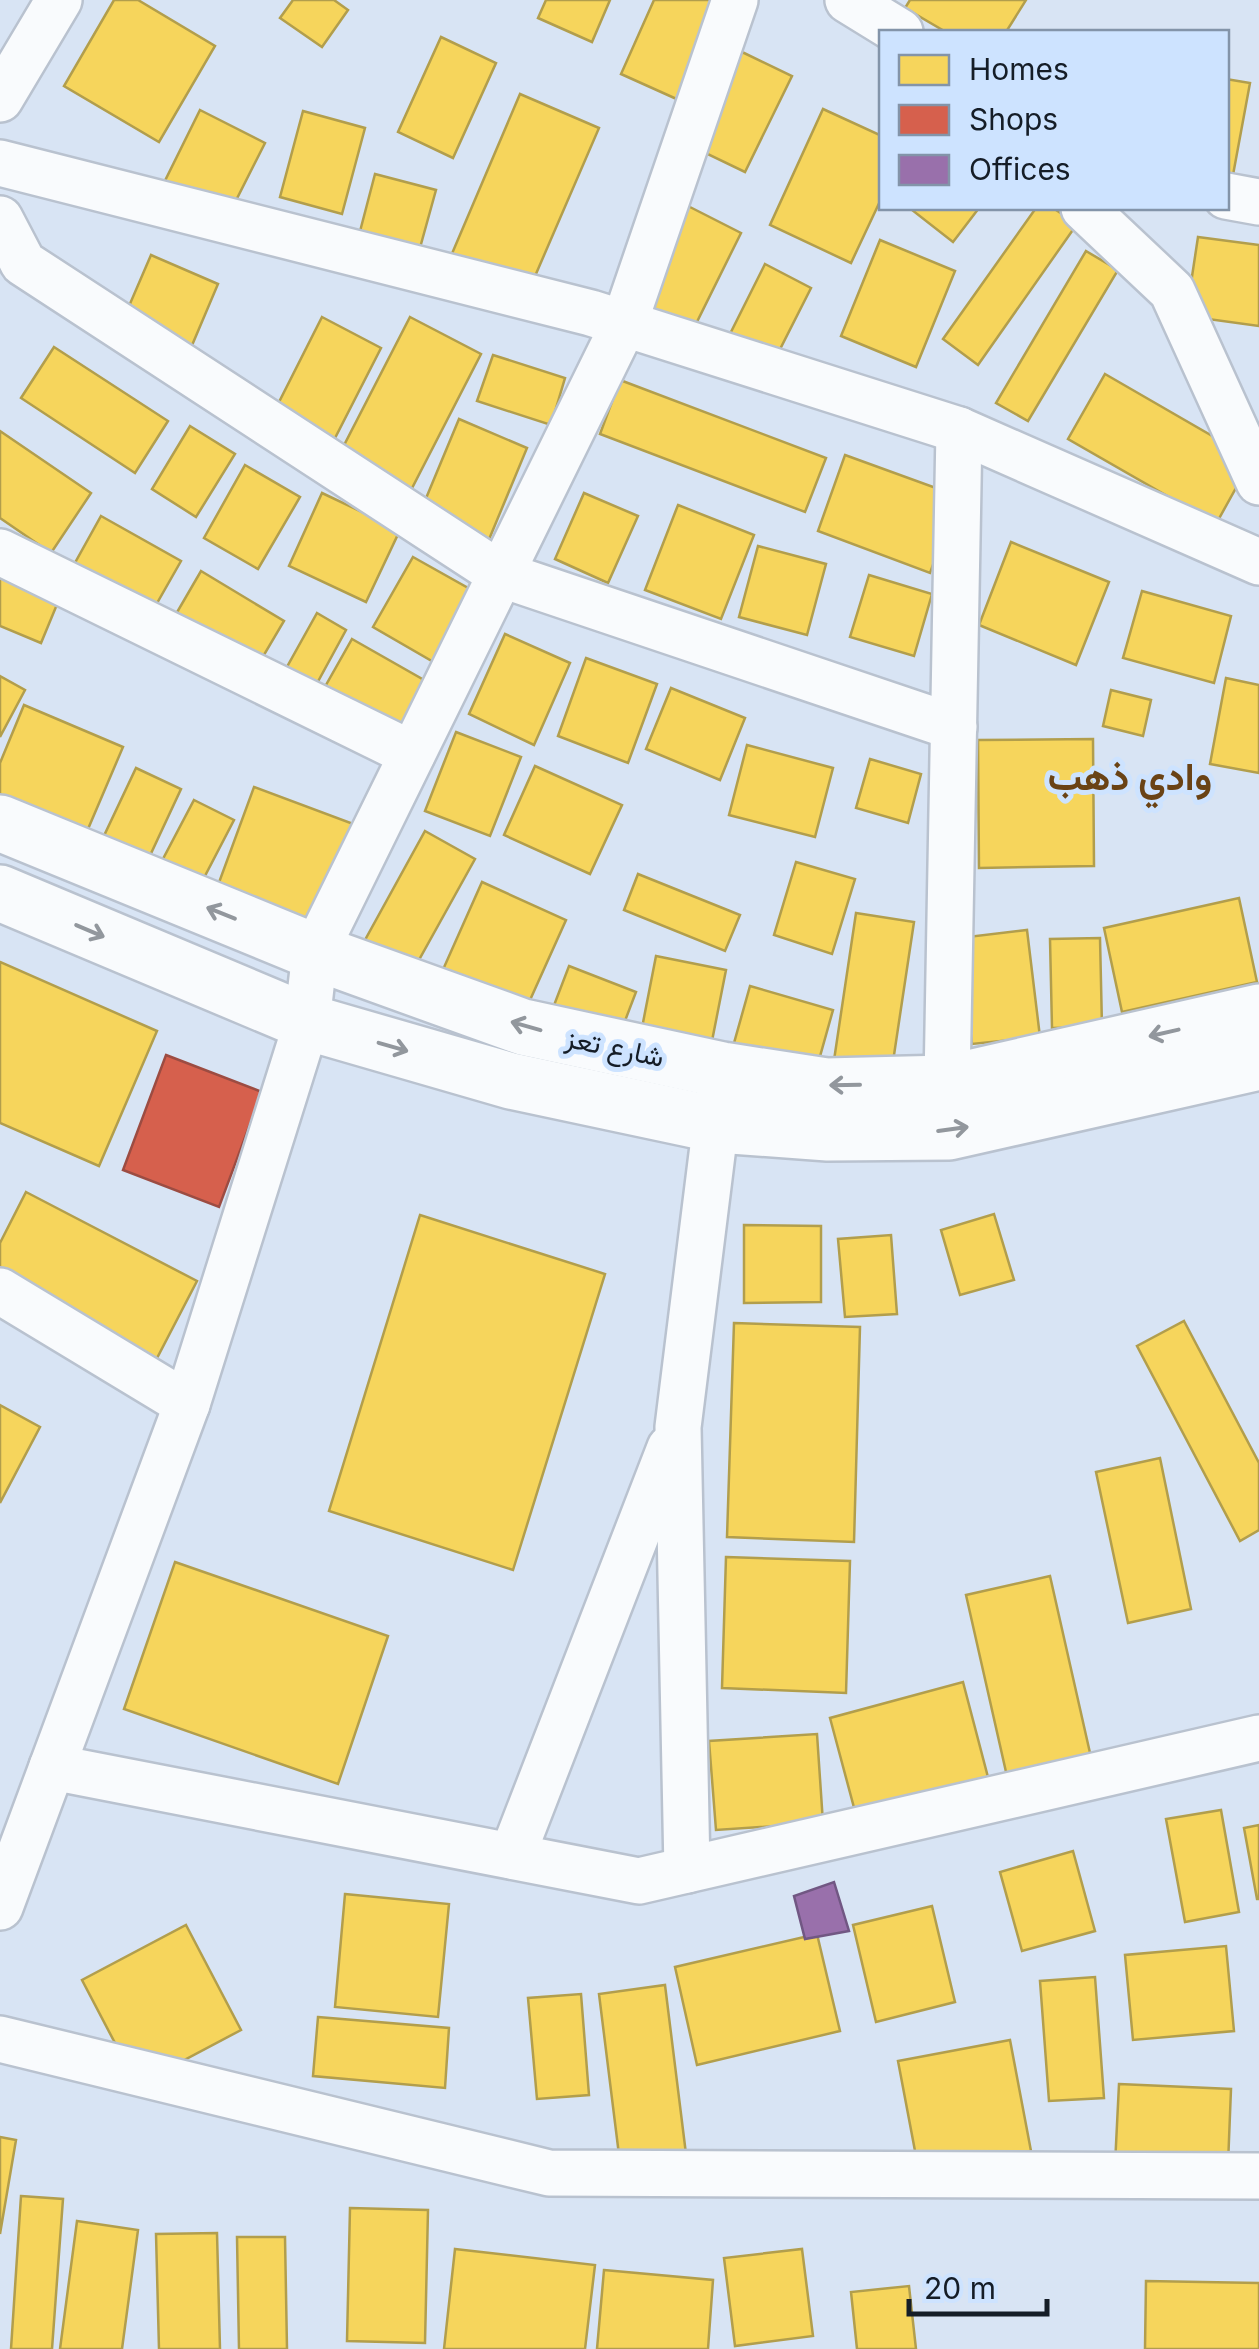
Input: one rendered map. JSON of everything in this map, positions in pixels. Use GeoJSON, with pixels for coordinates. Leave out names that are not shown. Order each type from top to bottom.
{"type":"FeatureCollection","features":[{"type":"Feature","properties":{"kind":"main road","name":"شارع تعز"},"geometry":{"type":"LineString","coordinates":[[0,823],[315,952],[523,1027],[722,1070],[826,1086],[947,1083],[1259,1012]]}},
{"type":"Feature","properties":{"kind":"main road","name":"شارع تعز"},"geometry":{"type":"LineString","coordinates":[[0,893],[307,1022],[510,1081],[718,1125],[828,1132],[949,1132],[1259,1062]]}},
{"type":"Feature","properties":{"kind":"street"},"geometry":{"type":"LineString","coordinates":[[0,99],[59,0]]}},
{"type":"Feature","properties":{"kind":"street"},"geometry":{"type":"LineString","coordinates":[[0,1907],[188,1404],[307,1022],[315,952],[624,324],[736,0]]}},
{"type":"Feature","properties":{"kind":"street"},"geometry":{"type":"LineString","coordinates":[[848,0],[897,30]]}},
{"type":"Feature","properties":{"kind":"street"},"geometry":{"type":"LineString","coordinates":[[0,164],[624,324],[960,430],[1259,562]]}},
{"type":"Feature","properties":{"kind":"street"},"geometry":{"type":"LineString","coordinates":[[1229,197],[1259,202]]}},
{"type":"Feature","properties":{"kind":"street"},"geometry":{"type":"LineString","coordinates":[[1086,210],[1172,291],[1259,482]]}},
{"type":"Feature","properties":{"kind":"street"},"geometry":{"type":"LineString","coordinates":[[0,219],[23,264],[500,574],[954,727]]}},
{"type":"Feature","properties":{"kind":"street"},"geometry":{"type":"LineString","coordinates":[[947,1083],[960,430]]}},
{"type":"Feature","properties":{"kind":"street"},"geometry":{"type":"LineString","coordinates":[[0,552],[412,754]]}},
{"type":"Feature","properties":{"kind":"street"},"geometry":{"type":"LineString","coordinates":[[687,1870],[678,1427],[722,1070]]}},
{"type":"Feature","properties":{"kind":"street"},"geometry":{"type":"LineString","coordinates":[[0,1291],[188,1404]]}},
{"type":"Feature","properties":{"kind":"street"},"geometry":{"type":"LineString","coordinates":[[512,1856],[678,1427]]}},
{"type":"Feature","properties":{"kind":"street"},"geometry":{"type":"LineString","coordinates":[[52,1767],[639,1881],[1259,1738]]}},
{"type":"Feature","properties":{"kind":"street"},"geometry":{"type":"LineString","coordinates":[[0,2039],[549,2174],[1259,2176]]}},
{"type":"Feature","properties":{"kind":"building: Homes"},"geometry":{"type":"Polygon","coordinates":[[[114,0],[138,0],[215,46],[159,142],[64,86],[114,0]]]}},
{"type":"Feature","properties":{"kind":"building: Homes"},"geometry":{"type":"Polygon","coordinates":[[[293,0],[334,0],[348,10],[322,47],[280,18],[293,0]]]}},
{"type":"Feature","properties":{"kind":"building: Homes"},"geometry":{"type":"Polygon","coordinates":[[[546,0],[610,0],[592,42],[538,18],[546,0]]]}},
{"type":"Feature","properties":{"kind":"building: Homes"},"geometry":{"type":"Polygon","coordinates":[[[654,0],[727,0],[681,101],[621,74],[654,0]]]}},
{"type":"Feature","properties":{"kind":"building: Homes"},"geometry":{"type":"Polygon","coordinates":[[[910,0],[1026,0],[1007,30],[943,30],[905,8],[910,0]]]}},
{"type":"Feature","properties":{"kind":"building: Homes"},"geometry":{"type":"Polygon","coordinates":[[[441,37],[496,63],[453,158],[398,132],[441,37]]]}},
{"type":"Feature","properties":{"kind":"building: Homes"},"geometry":{"type":"Polygon","coordinates":[[[742,52],[792,76],[745,172],[695,148],[742,52]]]}},
{"type":"Feature","properties":{"kind":"building: Homes"},"geometry":{"type":"Polygon","coordinates":[[[1229,80],[1250,83],[1233,175],[1229,174],[1229,80]]]}},
{"type":"Feature","properties":{"kind":"building: Homes"},"geometry":{"type":"Polygon","coordinates":[[[520,94],[599,128],[526,297],[448,263],[520,94]]]}},
{"type":"Feature","properties":{"kind":"building: Homes"},"geometry":{"type":"Polygon","coordinates":[[[823,109],[879,135],[879,203],[851,263],[770,225],[823,109]]]}},
{"type":"Feature","properties":{"kind":"building: Homes"},"geometry":{"type":"Polygon","coordinates":[[[200,110],[265,143],[216,240],[152,207],[200,110]]]}},
{"type":"Feature","properties":{"kind":"building: Homes"},"geometry":{"type":"Polygon","coordinates":[[[303,111],[365,128],[342,214],[280,197],[303,111]]]}},
{"type":"Feature","properties":{"kind":"building: Homes"},"geometry":{"type":"Polygon","coordinates":[[[375,174],[436,190],[418,255],[358,239],[375,174]]]}},
{"type":"Feature","properties":{"kind":"building: Homes"},"geometry":{"type":"Polygon","coordinates":[[[686,205],[741,233],[686,344],[631,315],[686,205]]]}},
{"type":"Feature","properties":{"kind":"building: Homes"},"geometry":{"type":"Polygon","coordinates":[[[912,210],[977,210],[953,242],[912,210]]]}},
{"type":"Feature","properties":{"kind":"building: Homes"},"geometry":{"type":"Polygon","coordinates":[[[1035,210],[1056,210],[1077,224],[978,365],[943,339],[1035,210]]]}},
{"type":"Feature","properties":{"kind":"building: Homes"},"geometry":{"type":"Polygon","coordinates":[[[1198,237],[1259,245],[1259,326],[1186,316],[1198,237]]]}},
{"type":"Feature","properties":{"kind":"building: Homes"},"geometry":{"type":"Polygon","coordinates":[[[880,240],[955,271],[916,367],[841,336],[880,240]]]}},
{"type":"Feature","properties":{"kind":"building: Homes"},"geometry":{"type":"Polygon","coordinates":[[[1086,251],[1118,270],[1028,421],[996,403],[1086,251]]]}},
{"type":"Feature","properties":{"kind":"building: Homes"},"geometry":{"type":"Polygon","coordinates":[[[151,255],[218,284],[190,350],[123,320],[151,255]]]}},
{"type":"Feature","properties":{"kind":"building: Homes"},"geometry":{"type":"Polygon","coordinates":[[[765,264],[811,288],[773,363],[727,340],[765,264]]]}},
{"type":"Feature","properties":{"kind":"building: Homes"},"geometry":{"type":"Polygon","coordinates":[[[322,317],[381,348],[334,440],[275,410],[322,317]]]}},
{"type":"Feature","properties":{"kind":"building: Homes"},"geometry":{"type":"Polygon","coordinates":[[[410,317],[481,354],[410,492],[339,455],[410,317]]]}},
{"type":"Feature","properties":{"kind":"building: Homes"},"geometry":{"type":"Polygon","coordinates":[[[54,347],[168,421],[135,473],[21,398],[54,347]]]}},
{"type":"Feature","properties":{"kind":"building: Homes"},"geometry":{"type":"Polygon","coordinates":[[[493,355],[565,378],[551,425],[477,401],[493,355]]]}},
{"type":"Feature","properties":{"kind":"building: Homes"},"geometry":{"type":"Polygon","coordinates":[[[1105,374],[1252,459],[1216,524],[1068,439],[1105,374]]]}},
{"type":"Feature","properties":{"kind":"building: Homes"},"geometry":{"type":"Polygon","coordinates":[[[620,380],[826,458],[805,512],[600,434],[620,380]]]}},
{"type":"Feature","properties":{"kind":"building: Homes"},"geometry":{"type":"Polygon","coordinates":[[[459,419],[527,448],[480,561],[412,532],[459,419]]]}},
{"type":"Feature","properties":{"kind":"building: Homes"},"geometry":{"type":"Polygon","coordinates":[[[190,426],[235,454],[196,517],[152,489],[190,426]]]}},
{"type":"Feature","properties":{"kind":"building: Homes"},"geometry":{"type":"Polygon","coordinates":[[[0,431],[91,493],[51,553],[0,518],[0,431]]]}},
{"type":"Feature","properties":{"kind":"building: Homes"},"geometry":{"type":"Polygon","coordinates":[[[845,455],[958,496],[930,573],[818,531],[845,455]]]}},
{"type":"Feature","properties":{"kind":"building: Homes"},"geometry":{"type":"Polygon","coordinates":[[[245,465],[300,497],[258,569],[204,538],[245,465]]]}},
{"type":"Feature","properties":{"kind":"building: Homes"},"geometry":{"type":"Polygon","coordinates":[[[322,493],[400,530],[366,602],[289,566],[322,493]]]}},
{"type":"Feature","properties":{"kind":"building: Homes"},"geometry":{"type":"Polygon","coordinates":[[[584,493],[638,516],[608,583],[555,559],[584,493]]]}},
{"type":"Feature","properties":{"kind":"building: Homes"},"geometry":{"type":"Polygon","coordinates":[[[678,505],[754,535],[721,619],[645,590],[678,505]]]}},
{"type":"Feature","properties":{"kind":"building: Homes"},"geometry":{"type":"Polygon","coordinates":[[[101,516],[181,561],[140,633],[61,588],[101,516]]]}},
{"type":"Feature","properties":{"kind":"building: Homes"},"geometry":{"type":"Polygon","coordinates":[[[1011,542],[1109,582],[1076,665],[979,625],[1011,542]]]}},
{"type":"Feature","properties":{"kind":"building: Homes"},"geometry":{"type":"Polygon","coordinates":[[[758,546],[826,564],[807,635],[739,617],[758,546]]]}},
{"type":"Feature","properties":{"kind":"building: Homes"},"geometry":{"type":"Polygon","coordinates":[[[413,557],[477,593],[437,664],[373,627],[413,557]]]}},
{"type":"Feature","properties":{"kind":"building: Homes"},"geometry":{"type":"Polygon","coordinates":[[[0,563],[63,590],[41,643],[0,626],[0,563]]]}},
{"type":"Feature","properties":{"kind":"building: Homes"},"geometry":{"type":"Polygon","coordinates":[[[201,571],[284,621],[245,687],[162,638],[201,571]]]}},
{"type":"Feature","properties":{"kind":"building: Homes"},"geometry":{"type":"Polygon","coordinates":[[[869,575],[932,594],[914,656],[850,637],[869,575]]]}},
{"type":"Feature","properties":{"kind":"building: Homes"},"geometry":{"type":"Polygon","coordinates":[[[1142,591],[1231,616],[1214,683],[1123,658],[1142,591]]]}},
{"type":"Feature","properties":{"kind":"building: Homes"},"geometry":{"type":"Polygon","coordinates":[[[317,613],[346,630],[303,709],[273,692],[317,613]]]}},
{"type":"Feature","properties":{"kind":"building: Homes"},"geometry":{"type":"Polygon","coordinates":[[[505,634],[570,663],[534,745],[469,714],[505,634]]]}},
{"type":"Feature","properties":{"kind":"building: Homes"},"geometry":{"type":"Polygon","coordinates":[[[352,639],[431,684],[393,752],[313,708],[352,639]]]}},
{"type":"Feature","properties":{"kind":"building: Homes"},"geometry":{"type":"Polygon","coordinates":[[[586,658],[657,684],[628,763],[558,736],[586,658]]]}},
{"type":"Feature","properties":{"kind":"building: Homes"},"geometry":{"type":"Polygon","coordinates":[[[0,676],[25,690],[0,737],[0,676]]]}},
{"type":"Feature","properties":{"kind":"building: Homes"},"geometry":{"type":"Polygon","coordinates":[[[1226,678],[1259,685],[1259,773],[1210,764],[1226,678]]]}},
{"type":"Feature","properties":{"kind":"building: Homes"},"geometry":{"type":"Polygon","coordinates":[[[671,688],[745,718],[720,780],[646,749],[671,688]]]}},
{"type":"Feature","properties":{"kind":"building: Homes"},"geometry":{"type":"Polygon","coordinates":[[[1111,690],[1151,700],[1143,736],[1103,726],[1111,690]]]}},
{"type":"Feature","properties":{"kind":"building: Homes"},"geometry":{"type":"Polygon","coordinates":[[[24,705],[123,747],[85,836],[0,800],[0,763],[24,705]]]}},
{"type":"Feature","properties":{"kind":"building: Homes"},"geometry":{"type":"Polygon","coordinates":[[[456,732],[521,757],[490,836],[425,811],[456,732]]]}},
{"type":"Feature","properties":{"kind":"building: Homes"},"geometry":{"type":"Polygon","coordinates":[[[1093,739],[1094,866],[979,868],[978,740],[1093,739]]]}},
{"type":"Feature","properties":{"kind":"building: Homes"},"geometry":{"type":"Polygon","coordinates":[[[747,745],[833,768],[815,837],[729,815],[747,745]]]}},
{"type":"Feature","properties":{"kind":"building: Homes"},"geometry":{"type":"Polygon","coordinates":[[[870,759],[921,774],[908,823],[856,808],[870,759]]]}},
{"type":"Feature","properties":{"kind":"building: Homes"},"geometry":{"type":"Polygon","coordinates":[[[535,766],[622,805],[590,874],[504,835],[535,766]]]}},
{"type":"Feature","properties":{"kind":"building: Homes"},"geometry":{"type":"Polygon","coordinates":[[[136,768],[181,789],[147,862],[102,840],[136,768]]]}},
{"type":"Feature","properties":{"kind":"building: Homes"},"geometry":{"type":"Polygon","coordinates":[[[254,787],[356,825],[312,946],[210,907],[254,787]]]}},
{"type":"Feature","properties":{"kind":"building: Homes"},"geometry":{"type":"Polygon","coordinates":[[[194,800],[234,820],[194,897],[154,876],[194,800]]]}},
{"type":"Feature","properties":{"kind":"building: Homes"},"geometry":{"type":"Polygon","coordinates":[[[425,831],[475,859],[415,967],[365,940],[425,831]]]}},
{"type":"Feature","properties":{"kind":"building: Homes"},"geometry":{"type":"Polygon","coordinates":[[[796,862],[855,879],[832,954],[774,935],[796,862]]]}},
{"type":"Feature","properties":{"kind":"building: Homes"},"geometry":{"type":"Polygon","coordinates":[[[638,874],[740,915],[725,951],[624,910],[638,874]]]}},
{"type":"Feature","properties":{"kind":"building: Homes"},"geometry":{"type":"Polygon","coordinates":[[[482,882],[566,920],[517,1029],[433,992],[482,882]]]}},
{"type":"Feature","properties":{"kind":"building: Homes"},"geometry":{"type":"Polygon","coordinates":[[[1239,898],[1257,982],[1122,1012],[1104,928],[1239,898]]]}},
{"type":"Feature","properties":{"kind":"building: Homes"},"geometry":{"type":"Polygon","coordinates":[[[856,913],[914,922],[891,1075],[833,1067],[856,913]]]}},
{"type":"Feature","properties":{"kind":"building: Homes"},"geometry":{"type":"Polygon","coordinates":[[[1027,930],[1040,1037],[972,1044],[959,938],[1027,930]]]}},
{"type":"Feature","properties":{"kind":"building: Homes"},"geometry":{"type":"Polygon","coordinates":[[[1100,938],[1102,1027],[1052,1028],[1050,939],[1100,938]]]}},
{"type":"Feature","properties":{"kind":"building: Homes"},"geometry":{"type":"Polygon","coordinates":[[[656,956],[726,970],[710,1051],[640,1038],[656,956]]]}},
{"type":"Feature","properties":{"kind":"building: Homes"},"geometry":{"type":"Polygon","coordinates":[[[0,962],[157,1031],[99,1166],[0,1123],[0,962]]]}},
{"type":"Feature","properties":{"kind":"building: Homes"},"geometry":{"type":"Polygon","coordinates":[[[569,966],[636,992],[607,1068],[540,1042],[569,966]]]}},
{"type":"Feature","properties":{"kind":"building: Homes"},"geometry":{"type":"Polygon","coordinates":[[[750,986],[833,1010],[810,1092],[727,1068],[750,986]]]}},
{"type":"Feature","properties":{"kind":"building: Homes"},"geometry":{"type":"Polygon","coordinates":[[[26,1192],[197,1281],[142,1387],[0,1313],[0,1243],[26,1192]]]}},
{"type":"Feature","properties":{"kind":"building: Homes"},"geometry":{"type":"Polygon","coordinates":[[[994,1214],[1014,1280],[960,1295],[941,1230],[994,1214]]]}},
{"type":"Feature","properties":{"kind":"building: Homes"},"geometry":{"type":"Polygon","coordinates":[[[420,1215],[605,1274],[513,1570],[329,1511],[420,1215]]]}},
{"type":"Feature","properties":{"kind":"building: Homes"},"geometry":{"type":"Polygon","coordinates":[[[744,1225],[821,1226],[821,1302],[744,1303],[744,1225]]]}},
{"type":"Feature","properties":{"kind":"building: Homes"},"geometry":{"type":"Polygon","coordinates":[[[891,1235],[897,1314],[845,1317],[838,1239],[891,1235]]]}},
{"type":"Feature","properties":{"kind":"building: Homes"},"geometry":{"type":"Polygon","coordinates":[[[1184,1321],[1259,1463],[1259,1530],[1240,1541],[1137,1346],[1184,1321]]]}},
{"type":"Feature","properties":{"kind":"building: Homes"},"geometry":{"type":"Polygon","coordinates":[[[734,1323],[860,1327],[854,1542],[727,1537],[734,1323]]]}},
{"type":"Feature","properties":{"kind":"building: Homes"},"geometry":{"type":"Polygon","coordinates":[[[0,1405],[40,1427],[0,1503],[0,1405]]]}},
{"type":"Feature","properties":{"kind":"building: Homes"},"geometry":{"type":"Polygon","coordinates":[[[1160,1458],[1191,1609],[1128,1623],[1096,1472],[1160,1458]]]}},
{"type":"Feature","properties":{"kind":"building: Homes"},"geometry":{"type":"Polygon","coordinates":[[[726,1557],[850,1561],[846,1693],[722,1688],[726,1557]]]}},
{"type":"Feature","properties":{"kind":"building: Homes"},"geometry":{"type":"Polygon","coordinates":[[[175,1562],[388,1636],[338,1784],[124,1709],[175,1562]]]}},
{"type":"Feature","properties":{"kind":"building: Homes"},"geometry":{"type":"Polygon","coordinates":[[[1050,1576],[1095,1775],[1011,1794],[966,1595],[1050,1576]]]}},
{"type":"Feature","properties":{"kind":"building: Homes"},"geometry":{"type":"Polygon","coordinates":[[[963,1682],[989,1781],[856,1815],[830,1718],[963,1682]]]}},
{"type":"Feature","properties":{"kind":"building: Homes"},"geometry":{"type":"Polygon","coordinates":[[[817,1734],[823,1823],[716,1830],[709,1741],[817,1734]]]}},
{"type":"Feature","properties":{"kind":"building: Homes"},"geometry":{"type":"Polygon","coordinates":[[[1221,1810],[1239,1912],[1185,1922],[1166,1819],[1221,1810]]]}},
{"type":"Feature","properties":{"kind":"building: Homes"},"geometry":{"type":"Polygon","coordinates":[[[1259,1825],[1259,1899],[1257,1899],[1244,1828],[1259,1825]]]}},
{"type":"Feature","properties":{"kind":"building: Homes"},"geometry":{"type":"Polygon","coordinates":[[[1073,1851],[1095,1931],[1022,1951],[1000,1872],[1073,1851]]]}},
{"type":"Feature","properties":{"kind":"building: Homes"},"geometry":{"type":"Polygon","coordinates":[[[345,1894],[449,1904],[438,2017],[335,2007],[345,1894]]]}},
{"type":"Feature","properties":{"kind":"building: Homes"},"geometry":{"type":"Polygon","coordinates":[[[932,1906],[955,2002],[876,2022],[853,1925],[932,1906]]]}},
{"type":"Feature","properties":{"kind":"building: Homes"},"geometry":{"type":"Polygon","coordinates":[[[186,1925],[241,2030],[137,2085],[82,1980],[186,1925]]]}},
{"type":"Feature","properties":{"kind":"building: Homes"},"geometry":{"type":"Polygon","coordinates":[[[817,1934],[840,2031],[697,2065],[675,1967],[817,1934]]]}},
{"type":"Feature","properties":{"kind":"building: Homes"},"geometry":{"type":"Polygon","coordinates":[[[1226,1946],[1234,2031],[1133,2040],[1125,1955],[1226,1946]]]}},
{"type":"Feature","properties":{"kind":"building: Homes"},"geometry":{"type":"Polygon","coordinates":[[[1095,1977],[1104,2098],[1049,2101],[1040,1981],[1095,1977]]]}},
{"type":"Feature","properties":{"kind":"building: Homes"},"geometry":{"type":"Polygon","coordinates":[[[665,1985],[687,2162],[621,2171],[599,1994],[665,1985]]]}},
{"type":"Feature","properties":{"kind":"building: Homes"},"geometry":{"type":"Polygon","coordinates":[[[581,1994],[589,2095],[537,2099],[528,1998],[581,1994]]]}},
{"type":"Feature","properties":{"kind":"building: Homes"},"geometry":{"type":"Polygon","coordinates":[[[318,2017],[449,2028],[445,2088],[313,2076],[318,2017]]]}},
{"type":"Feature","properties":{"kind":"building: Homes"},"geometry":{"type":"Polygon","coordinates":[[[1010,2040],[1031,2151],[919,2172],[898,2061],[1010,2040]]]}},
{"type":"Feature","properties":{"kind":"building: Homes"},"geometry":{"type":"Polygon","coordinates":[[[1119,2084],[1231,2089],[1227,2190],[1114,2185],[1119,2084]]]}},
{"type":"Feature","properties":{"kind":"building: Homes"},"geometry":{"type":"Polygon","coordinates":[[[0,2137],[16,2140],[0,2234],[0,2137]]]}},
{"type":"Feature","properties":{"kind":"building: Homes"},"geometry":{"type":"Polygon","coordinates":[[[21,2196],[63,2199],[52,2349],[11,2349],[21,2196]]]}},
{"type":"Feature","properties":{"kind":"building: Homes"},"geometry":{"type":"Polygon","coordinates":[[[350,2208],[428,2210],[425,2343],[347,2341],[350,2208]]]}},
{"type":"Feature","properties":{"kind":"building: Homes"},"geometry":{"type":"Polygon","coordinates":[[[77,2221],[138,2230],[122,2349],[60,2349],[77,2221]]]}},
{"type":"Feature","properties":{"kind":"building: Homes"},"geometry":{"type":"Polygon","coordinates":[[[217,2233],[220,2349],[159,2349],[156,2234],[217,2233]]]}},
{"type":"Feature","properties":{"kind":"building: Homes"},"geometry":{"type":"Polygon","coordinates":[[[237,2237],[285,2237],[287,2349],[239,2349],[237,2237]]]}},
{"type":"Feature","properties":{"kind":"building: Homes"},"geometry":{"type":"Polygon","coordinates":[[[455,2249],[595,2265],[585,2349],[444,2349],[455,2249]]]}},
{"type":"Feature","properties":{"kind":"building: Homes"},"geometry":{"type":"Polygon","coordinates":[[[802,2249],[813,2336],[735,2346],[724,2258],[802,2249]]]}},
{"type":"Feature","properties":{"kind":"building: Homes"},"geometry":{"type":"Polygon","coordinates":[[[604,2270],[713,2280],[708,2349],[597,2349],[604,2270]]]}},
{"type":"Feature","properties":{"kind":"building: Homes"},"geometry":{"type":"Polygon","coordinates":[[[1146,2281],[1259,2283],[1259,2349],[1145,2349],[1146,2281]]]}},
{"type":"Feature","properties":{"kind":"building: Homes"},"geometry":{"type":"Polygon","coordinates":[[[909,2286],[916,2349],[857,2349],[851,2292],[909,2286]]]}},
{"type":"Feature","properties":{"kind":"building: Shops"},"geometry":{"type":"Polygon","coordinates":[[[166,1055],[262,1092],[219,1207],[123,1170],[166,1055]]]}},
{"type":"Feature","properties":{"kind":"building: Offices"},"geometry":{"type":"Polygon","coordinates":[[[834,1882],[849,1931],[805,1939],[794,1896],[834,1882]]]}},
{"type":"Feature","properties":{"kind":"district","name":"وادي ذهب"},"geometry":{"type":"Point","coordinates":[1130,777]}}]}
